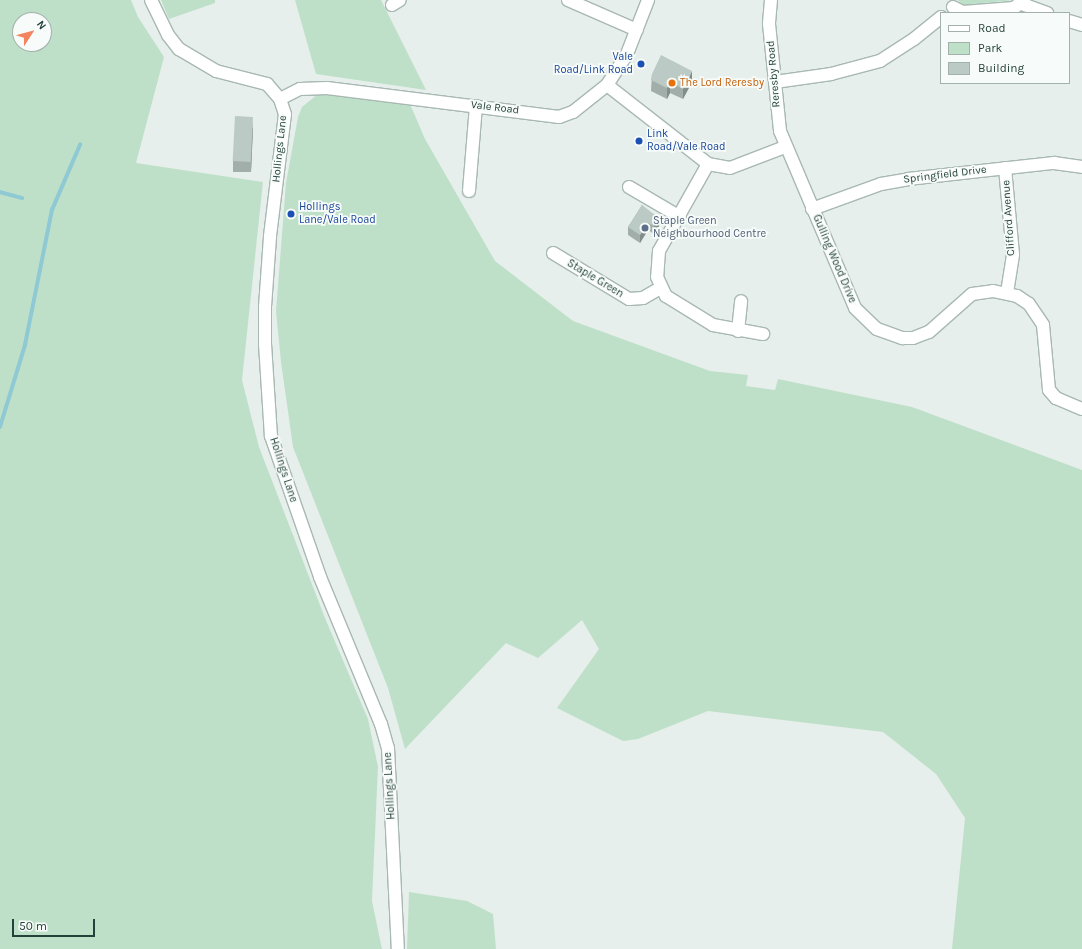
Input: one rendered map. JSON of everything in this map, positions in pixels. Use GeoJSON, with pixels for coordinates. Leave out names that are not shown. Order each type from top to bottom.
{"type":"FeatureCollection","features":[{"type":"Feature","properties":{"kind":"street"},"geometry":{"type":"LineString","coordinates":[[151,0],[168,35],[179,49],[216,71],[267,84],[280,98]]}},
{"type":"Feature","properties":{"kind":"street"},"geometry":{"type":"LineString","coordinates":[[568,0],[637,30]]}},
{"type":"Feature","properties":{"kind":"street","name":"Vale Road"},"geometry":{"type":"LineString","coordinates":[[280,98],[300,89],[327,88],[559,116],[573,112],[607,85],[627,54],[648,0]]}},
{"type":"Feature","properties":{"kind":"street","name":"Reresby Road"},"geometry":{"type":"LineString","coordinates":[[771,0],[769,24],[778,124],[785,147]]}},
{"type":"Feature","properties":{"kind":"street"},"geometry":{"type":"LineString","coordinates":[[949,7],[963,12],[1014,8],[1023,2],[1045,12]]}},
{"type":"Feature","properties":{"kind":"street"},"geometry":{"type":"LineString","coordinates":[[775,82],[831,74],[880,61],[914,39],[940,18]]}},
{"type":"Feature","properties":{"kind":"street"},"geometry":{"type":"LineString","coordinates":[[1070,21],[1082,25]]}},
{"type":"Feature","properties":{"kind":"street"},"geometry":{"type":"LineString","coordinates":[[607,85],[708,164],[730,168],[785,147]]}},
{"type":"Feature","properties":{"kind":"street","name":"Hollings Lane"},"geometry":{"type":"LineString","coordinates":[[280,98],[285,114],[270,237],[265,344],[271,436],[320,577],[361,679],[374,707],[386,742],[390,768],[393,889],[398,949]]}},
{"type":"Feature","properties":{"kind":"street"},"geometry":{"type":"LineString","coordinates":[[469,191],[476,106]]}},
{"type":"Feature","properties":{"kind":"street","name":"Gulling Wood Drive"},"geometry":{"type":"LineString","coordinates":[[785,147],[854,308],[865,320],[889,335],[914,338],[929,332],[972,294],[983,291],[1007,292],[1029,304],[1043,325],[1049,390],[1056,398],[1082,409]]}},
{"type":"Feature","properties":{"kind":"street","name":"Springfield Drive"},"geometry":{"type":"LineString","coordinates":[[812,209],[882,184],[1054,163],[1082,167]]}},
{"type":"Feature","properties":{"kind":"street"},"geometry":{"type":"LineString","coordinates":[[708,164],[680,217],[659,252],[657,277],[660,288],[675,304],[713,325],[738,331],[763,334]]}},
{"type":"Feature","properties":{"kind":"street","name":"Clifford Avenue"},"geometry":{"type":"LineString","coordinates":[[1005,168],[1014,255],[1007,292]]}},
{"type":"Feature","properties":{"kind":"street"},"geometry":{"type":"LineString","coordinates":[[629,187],[680,217]]}},
{"type":"Feature","properties":{"kind":"street","name":"Staple Green"},"geometry":{"type":"LineString","coordinates":[[553,253],[629,299],[643,298],[660,288]]}},
{"type":"Feature","properties":{"kind":"street"},"geometry":{"type":"LineString","coordinates":[[738,331],[741,301]]}},
{"type":"Feature","properties":{"kind":"green space"},"geometry":{"type":"Polygon","coordinates":[[[0,0],[131,0],[138,17],[164,57],[136,163],[263,182],[242,380],[259,447],[325,618],[368,719],[378,767],[372,901],[382,949],[0,949],[0,0]]]}},
{"type":"Feature","properties":{"kind":"green space"},"geometry":{"type":"Polygon","coordinates":[[[161,0],[215,0],[215,3],[169,19],[161,0]]]}},
{"type":"Feature","properties":{"kind":"green space"},"geometry":{"type":"Polygon","coordinates":[[[295,0],[381,0],[426,90],[316,74],[295,0]]]}},
{"type":"Feature","properties":{"kind":"green space"},"geometry":{"type":"Polygon","coordinates":[[[958,0],[1014,0],[963,5],[958,0]]]}},
{"type":"Feature","properties":{"kind":"green space"},"geometry":{"type":"Polygon","coordinates":[[[318,94],[410,104],[425,139],[495,261],[573,321],[710,371],[748,375],[746,386],[775,390],[778,379],[912,407],[1082,470],[1082,949],[952,949],[965,818],[936,774],[883,732],[708,711],[638,739],[623,741],[557,708],[599,649],[582,620],[538,658],[506,643],[405,749],[388,688],[293,447],[281,362],[276,311],[286,183],[298,117],[302,107],[318,94]]]}},
{"type":"Feature","properties":{"kind":"green space"},"geometry":{"type":"Polygon","coordinates":[[[409,892],[467,901],[493,914],[496,949],[407,949],[409,892]]]}},
{"type":"Feature","properties":{"kind":"building"},"geometry":{"type":"Polygon","coordinates":[[[661,55],[692,71],[683,89],[670,82],[667,88],[651,80],[652,74],[661,55]]]}},
{"type":"Feature","properties":{"kind":"building"},"geometry":{"type":"Polygon","coordinates":[[[235,116],[253,117],[251,162],[233,161],[235,116]]]}},
{"type":"Feature","properties":{"kind":"building"},"geometry":{"type":"Polygon","coordinates":[[[642,205],[659,218],[654,226],[648,223],[640,235],[628,227],[642,205]]]}},
{"type":"Feature","properties":{"kind":"waterway"},"geometry":{"type":"LineString","coordinates":[[0,427],[25,345],[52,210],[80,145]]}},
{"type":"Feature","properties":{"kind":"waterway"},"geometry":{"type":"LineString","coordinates":[[0,192],[22,198]]}},
{"type":"Feature","properties":{"kind":"place","name":"Vale Road/Link Road"},"geometry":{"type":"Point","coordinates":[641,64]}},
{"type":"Feature","properties":{"kind":"place","name":"The Lord Reresby"},"geometry":{"type":"Point","coordinates":[672,83]}},
{"type":"Feature","properties":{"kind":"place","name":"Link Road/Vale Road"},"geometry":{"type":"Point","coordinates":[639,141]}},
{"type":"Feature","properties":{"kind":"place","name":"Hollings Lane/Vale Road"},"geometry":{"type":"Point","coordinates":[291,214]}},
{"type":"Feature","properties":{"kind":"place","name":"Staple Green Neighbourhood Centre"},"geometry":{"type":"Point","coordinates":[645,228]}}]}
